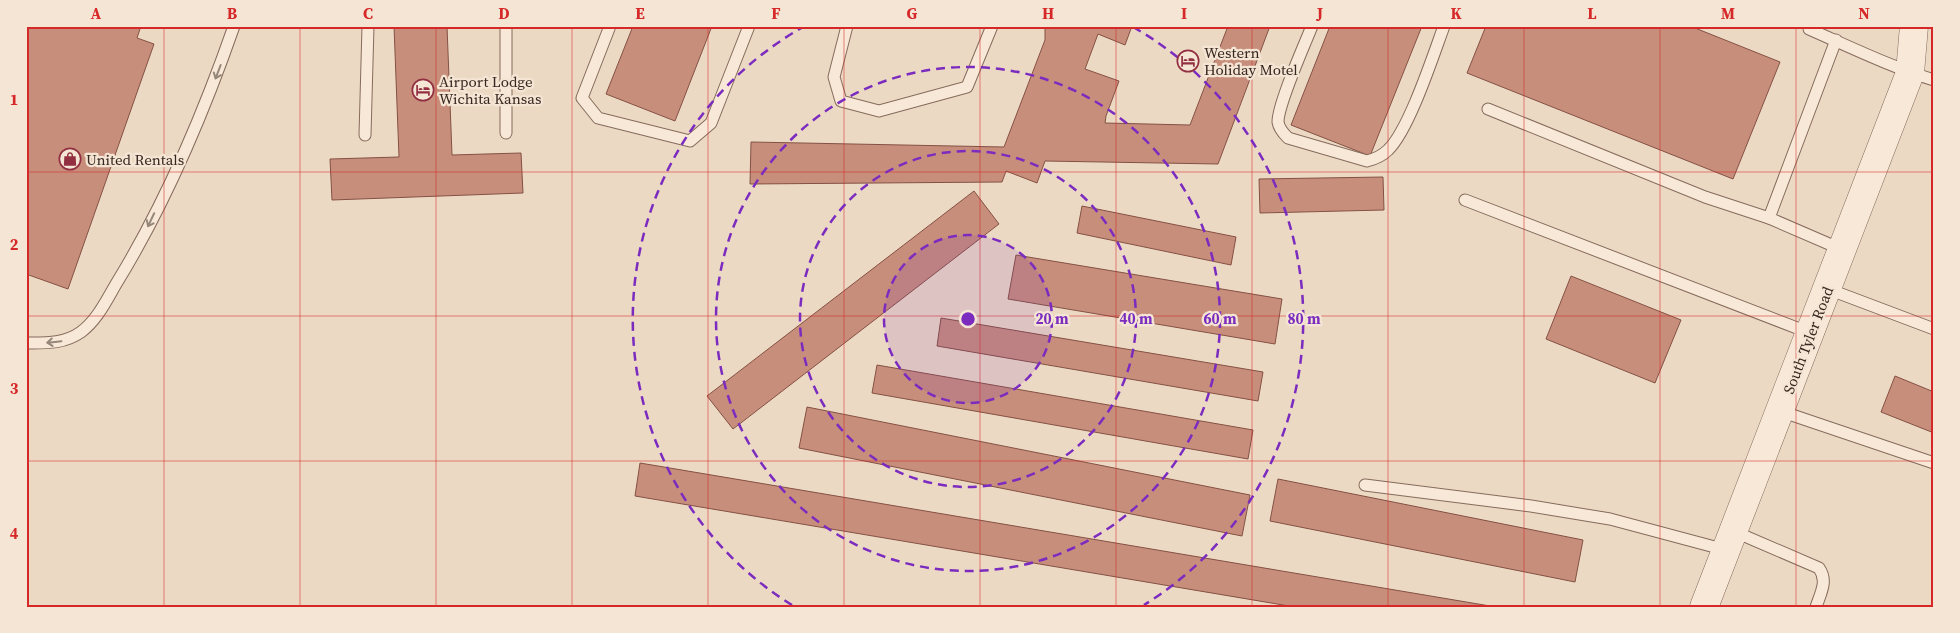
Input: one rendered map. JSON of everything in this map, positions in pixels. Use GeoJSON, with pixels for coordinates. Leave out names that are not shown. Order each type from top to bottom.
{"type":"FeatureCollection","features":[{"type":"Feature","properties":{"kind":"street","name":"South Tyler Road"},"geometry":{"type":"LineString","coordinates":[[1914,26],[1922,77]]}},
{"type":"Feature","properties":{"kind":"street","name":"South Tyler Road"},"geometry":{"type":"LineString","coordinates":[[1704,607],[1843,250],[1934,48]]}},
{"type":"Feature","properties":{"kind":"lane"},"geometry":{"type":"LineString","coordinates":[[26,343],[55,343],[69,340],[91,324],[99,312],[136,252],[208,100],[234,26]]}},
{"type":"Feature","properties":{"kind":"lane"},"geometry":{"type":"LineString","coordinates":[[366,135],[368,26]]}},
{"type":"Feature","properties":{"kind":"lane"},"geometry":{"type":"LineString","coordinates":[[506,26],[506,133]]}},
{"type":"Feature","properties":{"kind":"lane"},"geometry":{"type":"LineString","coordinates":[[610,26],[582,98],[598,118],[690,140],[710,123],[749,26]]}},
{"type":"Feature","properties":{"kind":"lane"},"geometry":{"type":"LineString","coordinates":[[847,26],[834,76],[841,100],[879,111],[967,87],[992,26]]}},
{"type":"Feature","properties":{"kind":"lane"},"geometry":{"type":"LineString","coordinates":[[1312,26],[1282,105],[1278,122],[1281,131],[1288,138],[1297,142],[1367,161],[1376,158],[1388,150],[1402,129],[1444,26]]}},
{"type":"Feature","properties":{"kind":"lane"},"geometry":{"type":"LineString","coordinates":[[1807,27],[1922,77]]}},
{"type":"Feature","properties":{"kind":"lane"},"geometry":{"type":"LineString","coordinates":[[1769,218],[1836,40]]}},
{"type":"Feature","properties":{"kind":"lane"},"geometry":{"type":"LineString","coordinates":[[1488,109],[1705,197],[1769,218],[1843,250]]}},
{"type":"Feature","properties":{"kind":"lane"},"geometry":{"type":"LineString","coordinates":[[1465,200],[1810,333]]}},
{"type":"Feature","properties":{"kind":"lane"},"geometry":{"type":"LineString","coordinates":[[1828,289],[1934,329]]}},
{"type":"Feature","properties":{"kind":"lane"},"geometry":{"type":"LineString","coordinates":[[1780,411],[1934,463]]}},
{"type":"Feature","properties":{"kind":"lane"},"geometry":{"type":"LineString","coordinates":[[1365,485],[1530,506],[1730,541],[1819,568],[1824,575],[1824,585],[1816,607]]}},
{"type":"Feature","properties":{"kind":"building","name":"United Rentals"},"geometry":{"type":"Polygon","coordinates":[[[26,26],[141,26],[137,38],[154,44],[68,289],[26,274],[26,26]]]}},
{"type":"Feature","properties":{"kind":"building","name":"Airport Lodge Wichita Kansas"},"geometry":{"type":"Polygon","coordinates":[[[394,26],[447,26],[452,155],[521,153],[523,193],[332,200],[330,159],[399,157],[394,26]]]}},
{"type":"Feature","properties":{"kind":"building"},"geometry":{"type":"Polygon","coordinates":[[[633,26],[712,26],[675,121],[606,94],[633,26]]]}},
{"type":"Feature","properties":{"kind":"building"},"geometry":{"type":"Polygon","coordinates":[[[1045,26],[1132,26],[1125,45],[1098,34],[1085,69],[1119,81],[1105,123],[1190,125],[1228,26],[1270,26],[1218,164],[1045,161],[1037,183],[1006,171],[1002,182],[750,184],[751,142],[1004,147],[1045,40],[1045,26]]]}},
{"type":"Feature","properties":{"kind":"building"},"geometry":{"type":"Polygon","coordinates":[[[1330,26],[1422,26],[1370,156],[1291,125],[1330,26]]]}},
{"type":"Feature","properties":{"kind":"building"},"geometry":{"type":"Polygon","coordinates":[[[1486,26],[1690,26],[1780,62],[1733,179],[1467,73],[1486,26]]]}},
{"type":"Feature","properties":{"kind":"building"},"geometry":{"type":"Polygon","coordinates":[[[1383,177],[1384,210],[1260,213],[1259,179],[1383,177]]]}},
{"type":"Feature","properties":{"kind":"building"},"geometry":{"type":"Polygon","coordinates":[[[974,191],[999,224],[733,429],[707,396],[974,191]]]}},
{"type":"Feature","properties":{"kind":"building"},"geometry":{"type":"Polygon","coordinates":[[[1082,206],[1236,237],[1231,265],[1077,233],[1082,206]]]}},
{"type":"Feature","properties":{"kind":"building"},"geometry":{"type":"Polygon","coordinates":[[[1016,255],[1282,299],[1275,344],[1008,299],[1016,255]]]}},
{"type":"Feature","properties":{"kind":"building"},"geometry":{"type":"Polygon","coordinates":[[[1571,276],[1681,320],[1655,383],[1546,339],[1571,276]]]}},
{"type":"Feature","properties":{"kind":"building"},"geometry":{"type":"Polygon","coordinates":[[[941,318],[1263,372],[1258,401],[937,346],[941,318]]]}},
{"type":"Feature","properties":{"kind":"building"},"geometry":{"type":"Polygon","coordinates":[[[877,365],[1253,430],[1248,459],[872,393],[877,365]]]}},
{"type":"Feature","properties":{"kind":"building"},"geometry":{"type":"Polygon","coordinates":[[[1895,376],[1934,392],[1934,433],[1881,412],[1895,376]]]}},
{"type":"Feature","properties":{"kind":"building"},"geometry":{"type":"Polygon","coordinates":[[[807,407],[1250,495],[1242,536],[799,448],[807,407]]]}},
{"type":"Feature","properties":{"kind":"building"},"geometry":{"type":"Polygon","coordinates":[[[640,463],[1496,607],[1295,607],[635,496],[640,463]]]}},
{"type":"Feature","properties":{"kind":"building"},"geometry":{"type":"Polygon","coordinates":[[[1278,479],[1583,540],[1575,582],[1270,521],[1278,479]]]}},
{"type":"Feature","properties":{"kind":"place","name":"Western Holiday Motel"},"geometry":{"type":"Point","coordinates":[1188,61]}},
{"type":"Feature","properties":{"kind":"place","name":"Airport Lodge Wichita Kansas"},"geometry":{"type":"Point","coordinates":[423,90]}},
{"type":"Feature","properties":{"kind":"place","name":"United Rentals"},"geometry":{"type":"Point","coordinates":[70,159]}}]}
